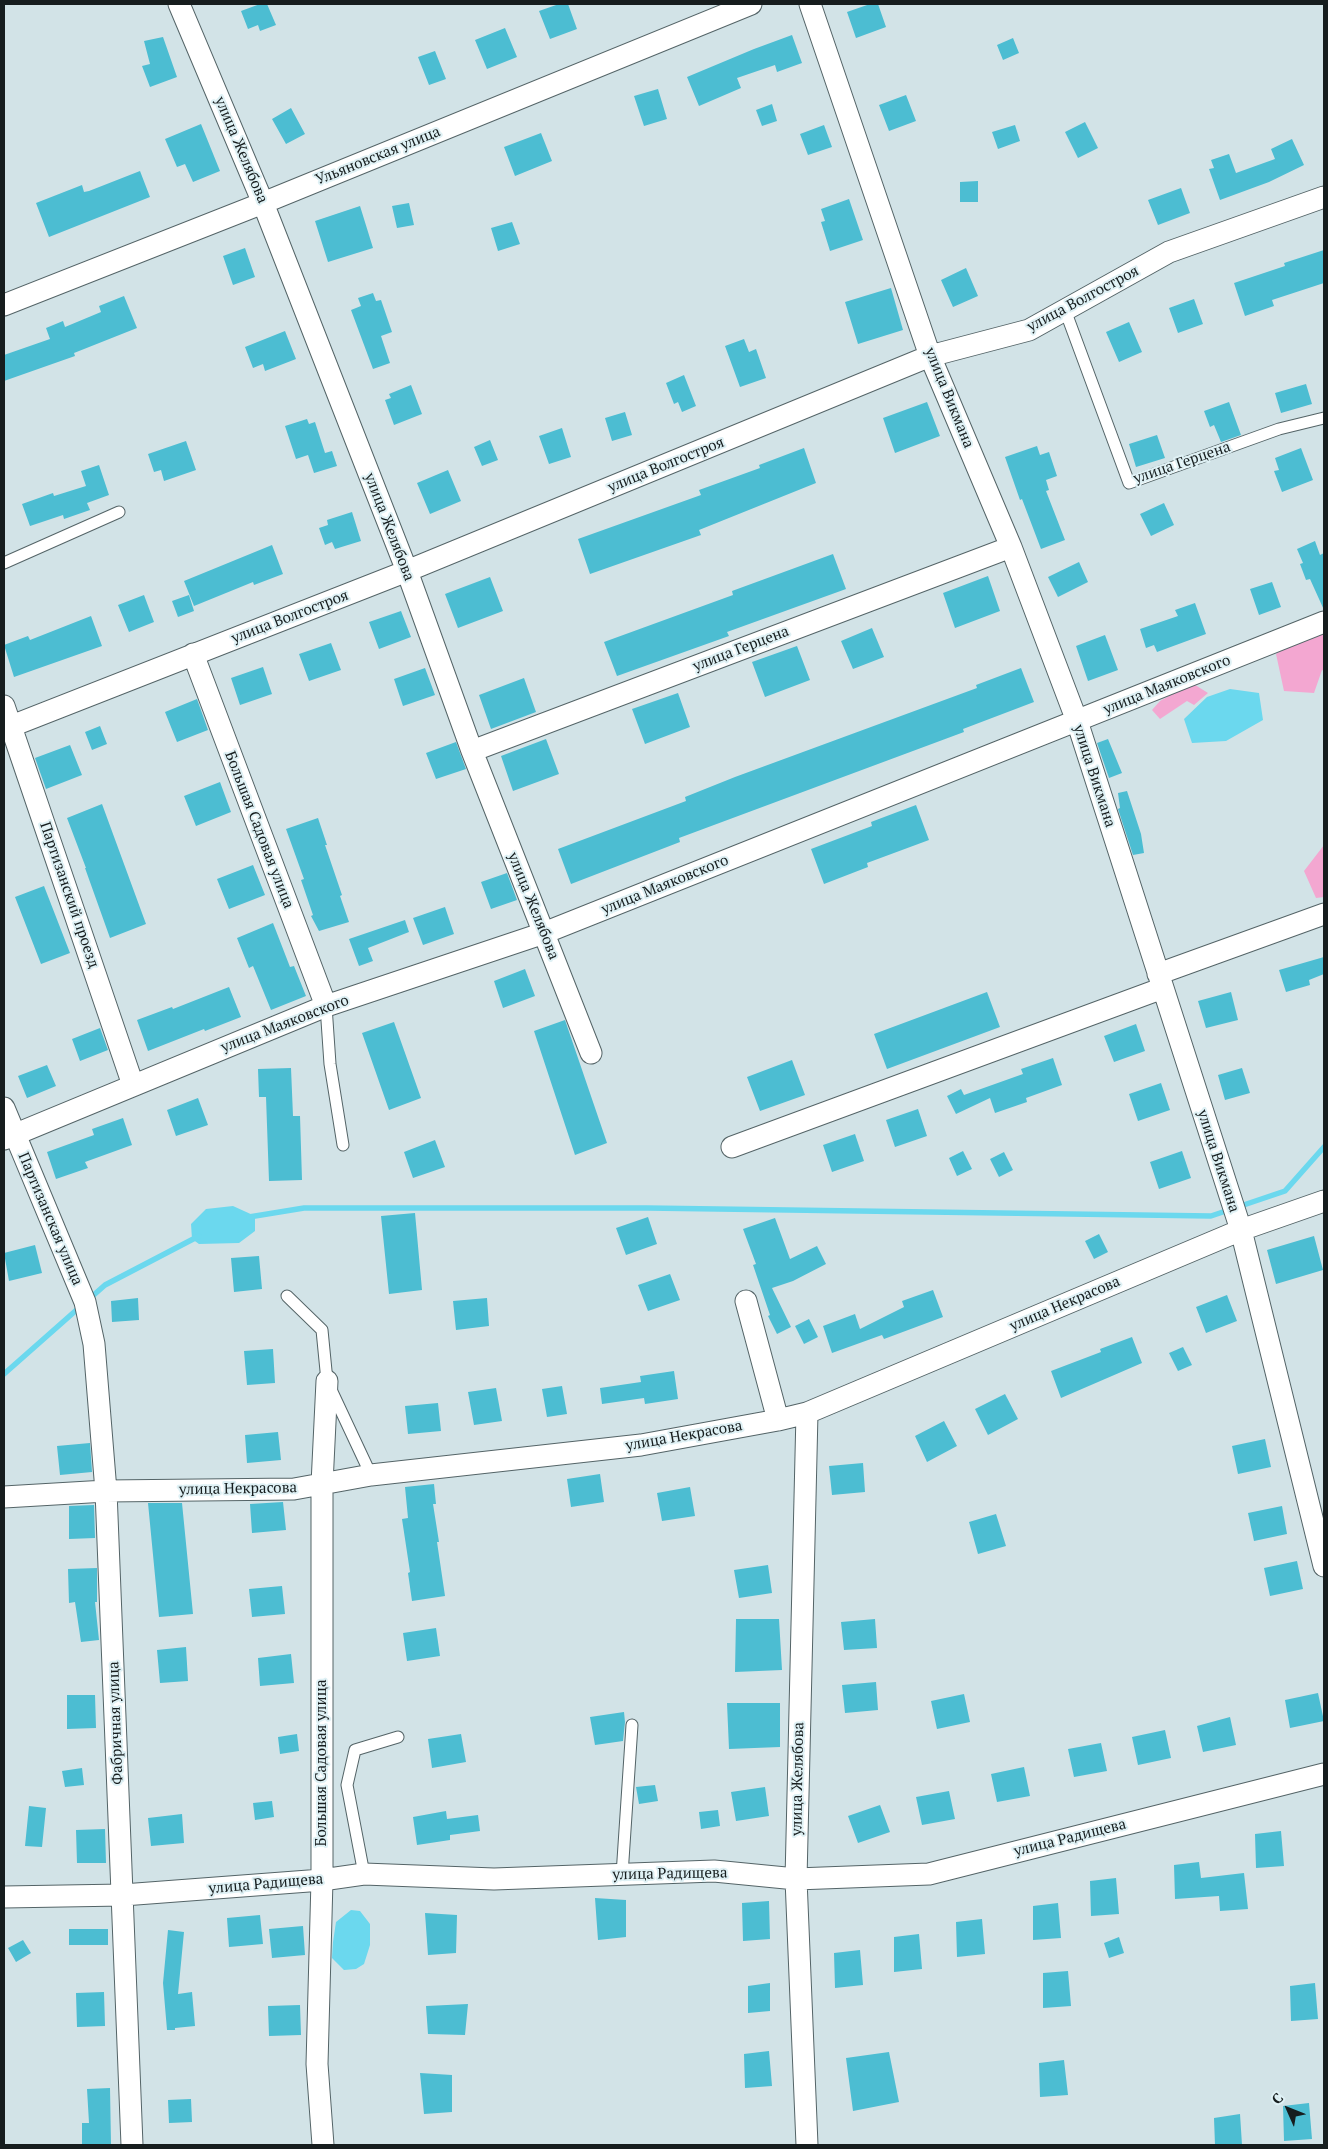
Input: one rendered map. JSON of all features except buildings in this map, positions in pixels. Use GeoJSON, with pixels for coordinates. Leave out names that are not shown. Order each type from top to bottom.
{"type":"FeatureCollection","features":[{"type":"Feature","properties":{"kind":"street","name":"улица Желябова"},"geometry":{"type":"LineString","coordinates":[[179,4],[263,203],[407,571],[472,752],[591,1054]]}},
{"type":"Feature","properties":{"kind":"street","name":"Ульяновская улица"},"geometry":{"type":"LineString","coordinates":[[4,305],[263,203],[751,4]]}},
{"type":"Feature","properties":{"kind":"street","name":"улица Викмана"},"geometry":{"type":"LineString","coordinates":[[810,4],[930,356],[1011,547],[1076,721],[1240,1230],[1324,1566]]}},
{"type":"Feature","properties":{"kind":"street","name":"улица Волгостроя"},"geometry":{"type":"LineString","coordinates":[[8,728],[407,571],[930,356],[1029,330],[1169,252],[1324,197]]}},
{"type":"Feature","properties":{"kind":"street","name":"улица Герцена"},"geometry":{"type":"LineString","coordinates":[[472,752],[1011,547]]}},
{"type":"Feature","properties":{"kind":"street","name":"улица Маяковского"},"geometry":{"type":"LineString","coordinates":[[9,1137],[326,1006],[544,933],[1324,622]]}},
{"type":"Feature","properties":{"kind":"street","name":"Большая Садовая улица"},"geometry":{"type":"LineString","coordinates":[[193,654],[326,1006]]}},
{"type":"Feature","properties":{"kind":"street","name":"Партизанский проезд"},"geometry":{"type":"LineString","coordinates":[[4,706],[8,728],[133,1085]]}},
{"type":"Feature","properties":{"kind":"street"},"geometry":{"type":"LineString","coordinates":[[732,1147],[1160,981],[1324,914]]}},
{"type":"Feature","properties":{"kind":"street","name":"Партизанская улица"},"geometry":{"type":"LineString","coordinates":[[4,1108],[9,1137],[85,1302]]}},
{"type":"Feature","properties":{"kind":"street","name":"улица Некрасова"},"geometry":{"type":"LineString","coordinates":[[4,1497],[106,1491],[294,1489],[371,1475],[641,1445],[778,1420],[807,1413],[1240,1230],[1324,1201]]}},
{"type":"Feature","properties":{"kind":"street"},"geometry":{"type":"LineString","coordinates":[[746,1301],[778,1420]]}},
{"type":"Feature","properties":{"kind":"street","name":"Фабричная улица"},"geometry":{"type":"LineString","coordinates":[[85,1302],[94,1344],[106,1491],[132,2145]]}},
{"type":"Feature","properties":{"kind":"street","name":"Большая Садовая улица"},"geometry":{"type":"LineString","coordinates":[[323,2145],[317,2064],[322,1880],[322,1484],[327,1381]]}},
{"type":"Feature","properties":{"kind":"street","name":"улица Желябова"},"geometry":{"type":"LineString","coordinates":[[807,1413],[796,1879],[807,2145]]}},
{"type":"Feature","properties":{"kind":"street","name":"улица Радищева"},"geometry":{"type":"LineString","coordinates":[[4,1897],[123,1895],[322,1880],[364,1874],[494,1879],[714,1871],[796,1879],[929,1874],[1324,1774]]}},
{"type":"Feature","properties":{"kind":"lane","name":"улица Герцена"},"geometry":{"type":"LineString","coordinates":[[1065,310],[1129,483],[1279,429],[1324,418]]}},
{"type":"Feature","properties":{"kind":"lane"},"geometry":{"type":"LineString","coordinates":[[4,563],[119,512]]}},
{"type":"Feature","properties":{"kind":"lane"},"geometry":{"type":"LineString","coordinates":[[326,1006],[330,1064],[343,1145]]}},
{"type":"Feature","properties":{"kind":"lane"},"geometry":{"type":"LineString","coordinates":[[287,1296],[322,1330],[327,1381],[371,1475]]}},
{"type":"Feature","properties":{"kind":"lane"},"geometry":{"type":"LineString","coordinates":[[622,1875],[632,1725]]}},
{"type":"Feature","properties":{"kind":"lane"},"geometry":{"type":"LineString","coordinates":[[364,1874],[347,1785],[355,1750],[398,1737]]}},
{"type":"Feature","properties":{"kind":"shaded area"},"geometry":{"type":"Polygon","coordinates":[[[1324,631],[1324,671],[1322,670],[1314,693],[1284,691],[1276,654],[1305,634],[1324,631]]]}},
{"type":"Feature","properties":{"kind":"shaded area"},"geometry":{"type":"Polygon","coordinates":[[[1192,683],[1208,693],[1194,705],[1187,701],[1160,719],[1152,710],[1160,701],[1192,683]]]}},
{"type":"Feature","properties":{"kind":"shaded area"},"geometry":{"type":"Polygon","coordinates":[[[1324,845],[1324,897],[1316,898],[1304,871],[1324,845]]]}},
{"type":"Feature","properties":{"kind":"water"},"geometry":{"type":"Polygon","coordinates":[[[1230,689],[1259,693],[1263,720],[1226,741],[1192,743],[1184,719],[1207,697],[1230,689]]]}},
{"type":"Feature","properties":{"kind":"water"},"geometry":{"type":"Polygon","coordinates":[[[233,1206],[255,1216],[255,1231],[239,1243],[199,1244],[192,1239],[191,1224],[206,1209],[233,1206]]]}},
{"type":"Feature","properties":{"kind":"water"},"geometry":{"type":"Polygon","coordinates":[[[351,1910],[360,1911],[370,1924],[370,1945],[364,1964],[356,1969],[344,1970],[332,1958],[333,1942],[336,1922],[351,1910]]]}},
{"type":"Feature","properties":{"kind":"waterway"},"geometry":{"type":"LineString","coordinates":[[249,1217],[304,1208],[647,1208],[1211,1216],[1285,1191],[1324,1147]]}},
{"type":"Feature","properties":{"kind":"waterway"},"geometry":{"type":"LineString","coordinates":[[88,1300],[105,1285],[199,1236]]}},
{"type":"Feature","properties":{"kind":"waterway"},"geometry":{"type":"LineString","coordinates":[[4,1374],[81,1306]]}}]}
